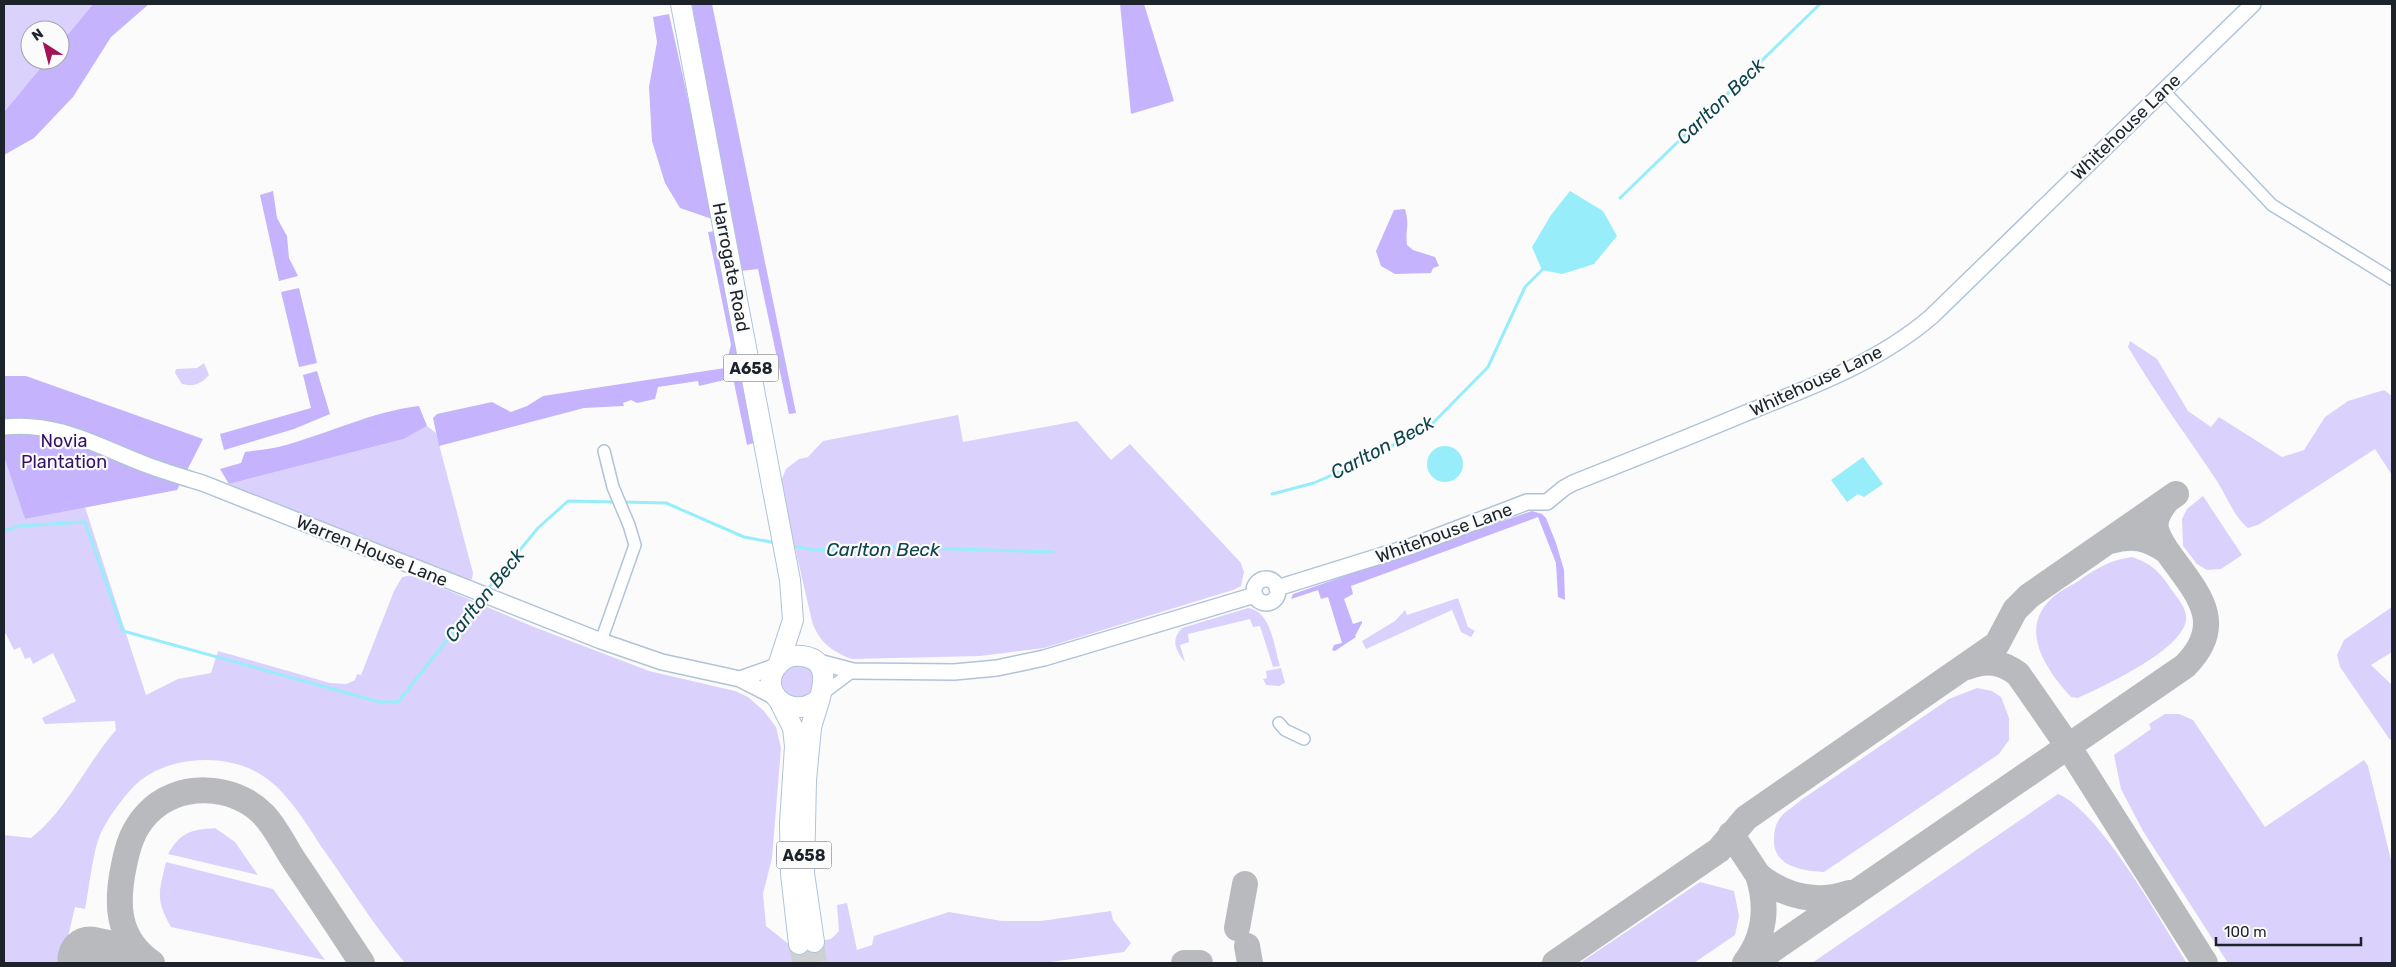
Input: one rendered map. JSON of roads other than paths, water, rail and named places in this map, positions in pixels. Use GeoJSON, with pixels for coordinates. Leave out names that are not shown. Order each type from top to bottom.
{"type":"FeatureCollection","features":[{"type":"Feature","properties":{"kind":"highway","name":"Harrogate Road"},"geometry":{"type":"LineString","coordinates":[[681,4],[790,580],[792,620],[778,665]]}},
{"type":"Feature","properties":{"kind":"highway","name":"Harrogate Road"},"geometry":{"type":"LineString","coordinates":[[792,620],[813,660]]}},
{"type":"Feature","properties":{"kind":"highway"},"geometry":{"type":"LineString","coordinates":[[796,655],[813,660],[822,670],[824,679],[821,696],[804,708],[795,708],[778,699],[772,688],[772,679],[778,665],[796,655]]}},
{"type":"Feature","properties":{"kind":"highway","name":"A658"},"geometry":{"type":"LineString","coordinates":[[807,943],[791,874],[811,728],[821,696]]}},
{"type":"Feature","properties":{"kind":"highway","name":"A658"},"geometry":{"type":"LineString","coordinates":[[778,699],[792,728],[796,746],[797,823]]}},
{"type":"Feature","properties":{"kind":"street","name":"Whitehouse Lane"},"geometry":{"type":"LineString","coordinates":[[853,671],[954,672],[997,668],[1044,658],[1255,595],[1262,602],[1268,603],[1276,596],[1277,588],[1412,546],[1527,502],[1547,502],[1564,488],[1574,483],[1798,393],[1867,361],[1901,340],[1931,317],[2252,4]]}},
{"type":"Feature","properties":{"kind":"street"},"geometry":{"type":"LineString","coordinates":[[2163,90],[2272,205],[2392,279]]}},
{"type":"Feature","properties":{"kind":"street"},"geometry":{"type":"LineString","coordinates":[[2149,104],[2162,103],[2182,111]]}},
{"type":"Feature","properties":{"kind":"street","name":"Warren House Lane"},"geometry":{"type":"LineString","coordinates":[[4,427],[44,428],[78,435],[146,465],[205,484],[601,641],[662,662],[740,680],[778,699]]}},
{"type":"Feature","properties":{"kind":"street"},"geometry":{"type":"LineString","coordinates":[[601,641],[635,545],[630,525],[613,488],[604,450]]}},
{"type":"Feature","properties":{"kind":"street"},"geometry":{"type":"LineString","coordinates":[[813,660],[853,671]]}},
{"type":"Feature","properties":{"kind":"street"},"geometry":{"type":"LineString","coordinates":[[740,680],[778,665]]}},
{"type":"Feature","properties":{"kind":"street"},"geometry":{"type":"LineString","coordinates":[[821,696],[853,671]]}},
{"type":"Feature","properties":{"kind":"street"},"geometry":{"type":"LineString","coordinates":[[1279,723],[1285,730],[1304,739]]}},
{"type":"Feature","properties":{"kind":"water"},"geometry":{"type":"Polygon","coordinates":[[[1570,191],[1603,211],[1617,236],[1594,264],[1562,274],[1542,270],[1532,247],[1551,215],[1570,191]]]}},
{"type":"Feature","properties":{"kind":"water"},"geometry":{"type":"Polygon","coordinates":[[[1445,446],[1452,447],[1458,451],[1462,457],[1462,471],[1458,477],[1452,481],[1445,482],[1438,481],[1432,477],[1428,471],[1427,464],[1428,457],[1432,451],[1438,447],[1445,446]]]}},
{"type":"Feature","properties":{"kind":"water"},"geometry":{"type":"Polygon","coordinates":[[[1863,457],[1883,484],[1864,497],[1858,494],[1847,502],[1831,480],[1863,457]]]}},
{"type":"Feature","properties":{"kind":"waterway","name":"Carlton Beck"},"geometry":{"type":"LineString","coordinates":[[1620,198],[1820,4]]}},
{"type":"Feature","properties":{"kind":"waterway","name":"Carlton Beck"},"geometry":{"type":"LineString","coordinates":[[1272,494],[1314,483],[1359,463],[1431,425],[1488,367],[1525,287],[1545,267]]}},
{"type":"Feature","properties":{"kind":"waterway","name":"Carlton Beck"},"geometry":{"type":"LineString","coordinates":[[487,590],[538,528],[568,501],[616,502]]}},
{"type":"Feature","properties":{"kind":"waterway","name":"Carlton Beck"},"geometry":{"type":"LineString","coordinates":[[622,502],[666,503],[744,537],[776,543]]}},
{"type":"Feature","properties":{"kind":"waterway","name":"Carlton Beck"},"geometry":{"type":"LineString","coordinates":[[4,531],[19,526],[85,522],[123,631],[380,702],[398,702],[481,597]]}},
{"type":"Feature","properties":{"kind":"waterway","name":"Carlton Beck"},"geometry":{"type":"LineString","coordinates":[[792,546],[814,550],[894,547],[1053,552]]}},
{"type":"Feature","properties":{"kind":"tunnel"},"geometry":{"type":"LineString","coordinates":[[814,942],[817,963]]}},
{"type":"Feature","properties":{"kind":"tunnel"},"geometry":{"type":"LineString","coordinates":[[799,944],[802,963]]}},
{"type":"Feature","properties":{"kind":"park label","name":"Novia Plantation"},"geometry":{"type":"Point","coordinates":[64,451]}}]}
